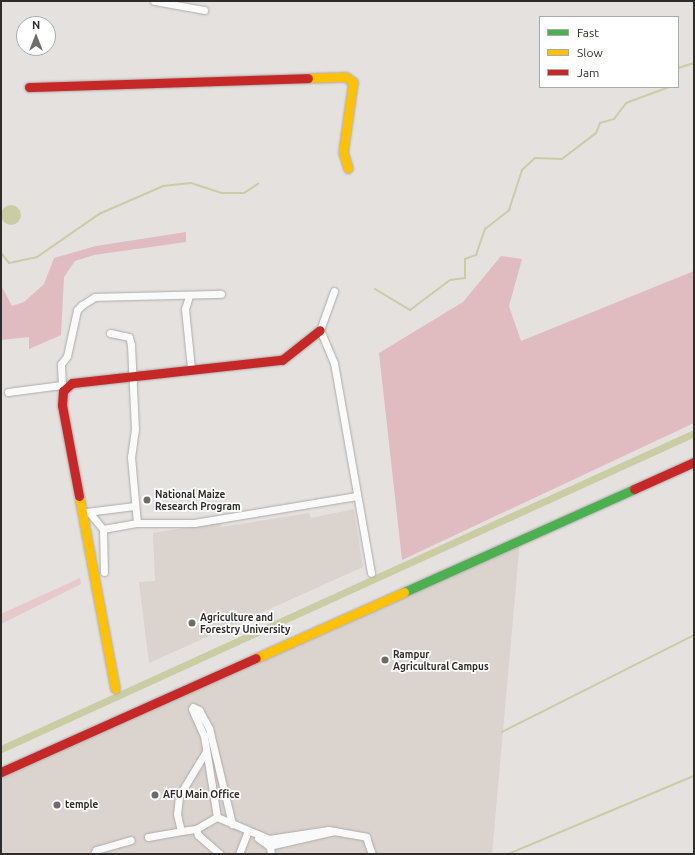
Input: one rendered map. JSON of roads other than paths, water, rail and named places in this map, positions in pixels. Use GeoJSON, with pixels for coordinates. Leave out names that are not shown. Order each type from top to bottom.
{"type":"FeatureCollection","features":[{"type":"Feature","properties":{"kind":"street"},"geometry":{"type":"LineString","coordinates":[[154,1],[204,10]]}},
{"type":"Feature","properties":{"kind":"street"},"geometry":{"type":"LineString","coordinates":[[29,87],[346,77],[353,82],[343,152],[348,168]]}},
{"type":"Feature","properties":{"kind":"street"},"geometry":{"type":"LineString","coordinates":[[8,392],[62,388],[79,381],[133,374],[282,360],[320,330],[334,291]]}},
{"type":"Feature","properties":{"kind":"street"},"geometry":{"type":"LineString","coordinates":[[115,689],[86,512],[62,405],[61,364],[67,356],[77,310],[82,305],[95,298],[221,294]]}},
{"type":"Feature","properties":{"kind":"street"},"geometry":{"type":"LineString","coordinates":[[189,296],[185,309],[191,368]]}},
{"type":"Feature","properties":{"kind":"street"},"geometry":{"type":"LineString","coordinates":[[320,330],[334,362],[371,573]]}},
{"type":"Feature","properties":{"kind":"street"},"geometry":{"type":"LineString","coordinates":[[110,333],[129,337],[133,374],[135,506],[137,523]]}},
{"type":"Feature","properties":{"kind":"street"},"geometry":{"type":"LineString","coordinates":[[1,772],[694,462]]}},
{"type":"Feature","properties":{"kind":"street"},"geometry":{"type":"LineString","coordinates":[[103,529],[137,523],[194,523],[357,496]]}},
{"type":"Feature","properties":{"kind":"street"},"geometry":{"type":"LineString","coordinates":[[86,512],[135,506]]}},
{"type":"Feature","properties":{"kind":"street"},"geometry":{"type":"LineString","coordinates":[[86,512],[103,529],[104,572]]}},
{"type":"Feature","properties":{"kind":"street"},"geometry":{"type":"LineString","coordinates":[[217,817],[200,725],[192,708],[199,710],[209,728],[230,823],[269,843],[335,831],[366,837],[372,854]]}},
{"type":"Feature","properties":{"kind":"street"},"geometry":{"type":"LineString","coordinates":[[181,832],[177,803],[205,753]]}},
{"type":"Feature","properties":{"kind":"street"},"geometry":{"type":"LineString","coordinates":[[217,817],[240,828]]}},
{"type":"Feature","properties":{"kind":"street"},"geometry":{"type":"LineString","coordinates":[[148,837],[196,830],[217,817]]}},
{"type":"Feature","properties":{"kind":"street"},"geometry":{"type":"LineString","coordinates":[[196,830],[198,835],[220,854]]}},
{"type":"Feature","properties":{"kind":"street"},"geometry":{"type":"LineString","coordinates":[[239,854],[247,832]]}},
{"type":"Feature","properties":{"kind":"street"},"geometry":{"type":"LineString","coordinates":[[94,854],[96,850],[131,840]]}},
{"type":"Feature","properties":{"kind":"street"},"geometry":{"type":"LineString","coordinates":[[269,843],[271,854]]}},
{"type":"Feature","properties":{"kind":"waterway"},"geometry":{"type":"LineString","coordinates":[[679,68],[694,63]]}},
{"type":"Feature","properties":{"kind":"waterway"},"geometry":{"type":"LineString","coordinates":[[375,289],[410,310],[450,280],[465,278],[465,259],[476,255],[485,229],[509,210],[522,170],[535,158],[562,159],[596,133],[600,123],[614,119],[626,103],[666,88]]}},
{"type":"Feature","properties":{"kind":"waterway"},"geometry":{"type":"LineString","coordinates":[[1,253],[9,263],[37,257],[99,214],[163,186],[191,183],[222,193],[244,193],[258,184]]}},
{"type":"Feature","properties":{"kind":"waterway"},"geometry":{"type":"LineString","coordinates":[[1,749],[694,433]]}},
{"type":"Feature","properties":{"kind":"waterway"},"geometry":{"type":"LineString","coordinates":[[502,732],[694,635]]}},
{"type":"Feature","properties":{"kind":"waterway"},"geometry":{"type":"LineString","coordinates":[[508,854],[694,776]]}},
{"type":"Feature","properties":{"kind":"place","name":"National Maize Research Program"},"geometry":{"type":"Point","coordinates":[147,500]}},
{"type":"Feature","properties":{"kind":"place","name":"Agriculture and Forestry University"},"geometry":{"type":"Point","coordinates":[192,623]}},
{"type":"Feature","properties":{"kind":"place","name":"Rampur Agricultural Campus"},"geometry":{"type":"Point","coordinates":[385,660]}},
{"type":"Feature","properties":{"kind":"place","name":"AFU Main Office"},"geometry":{"type":"Point","coordinates":[155,795]}},
{"type":"Feature","properties":{"kind":"place","name":"temple"},"geometry":{"type":"Point","coordinates":[57,805]}}]}
